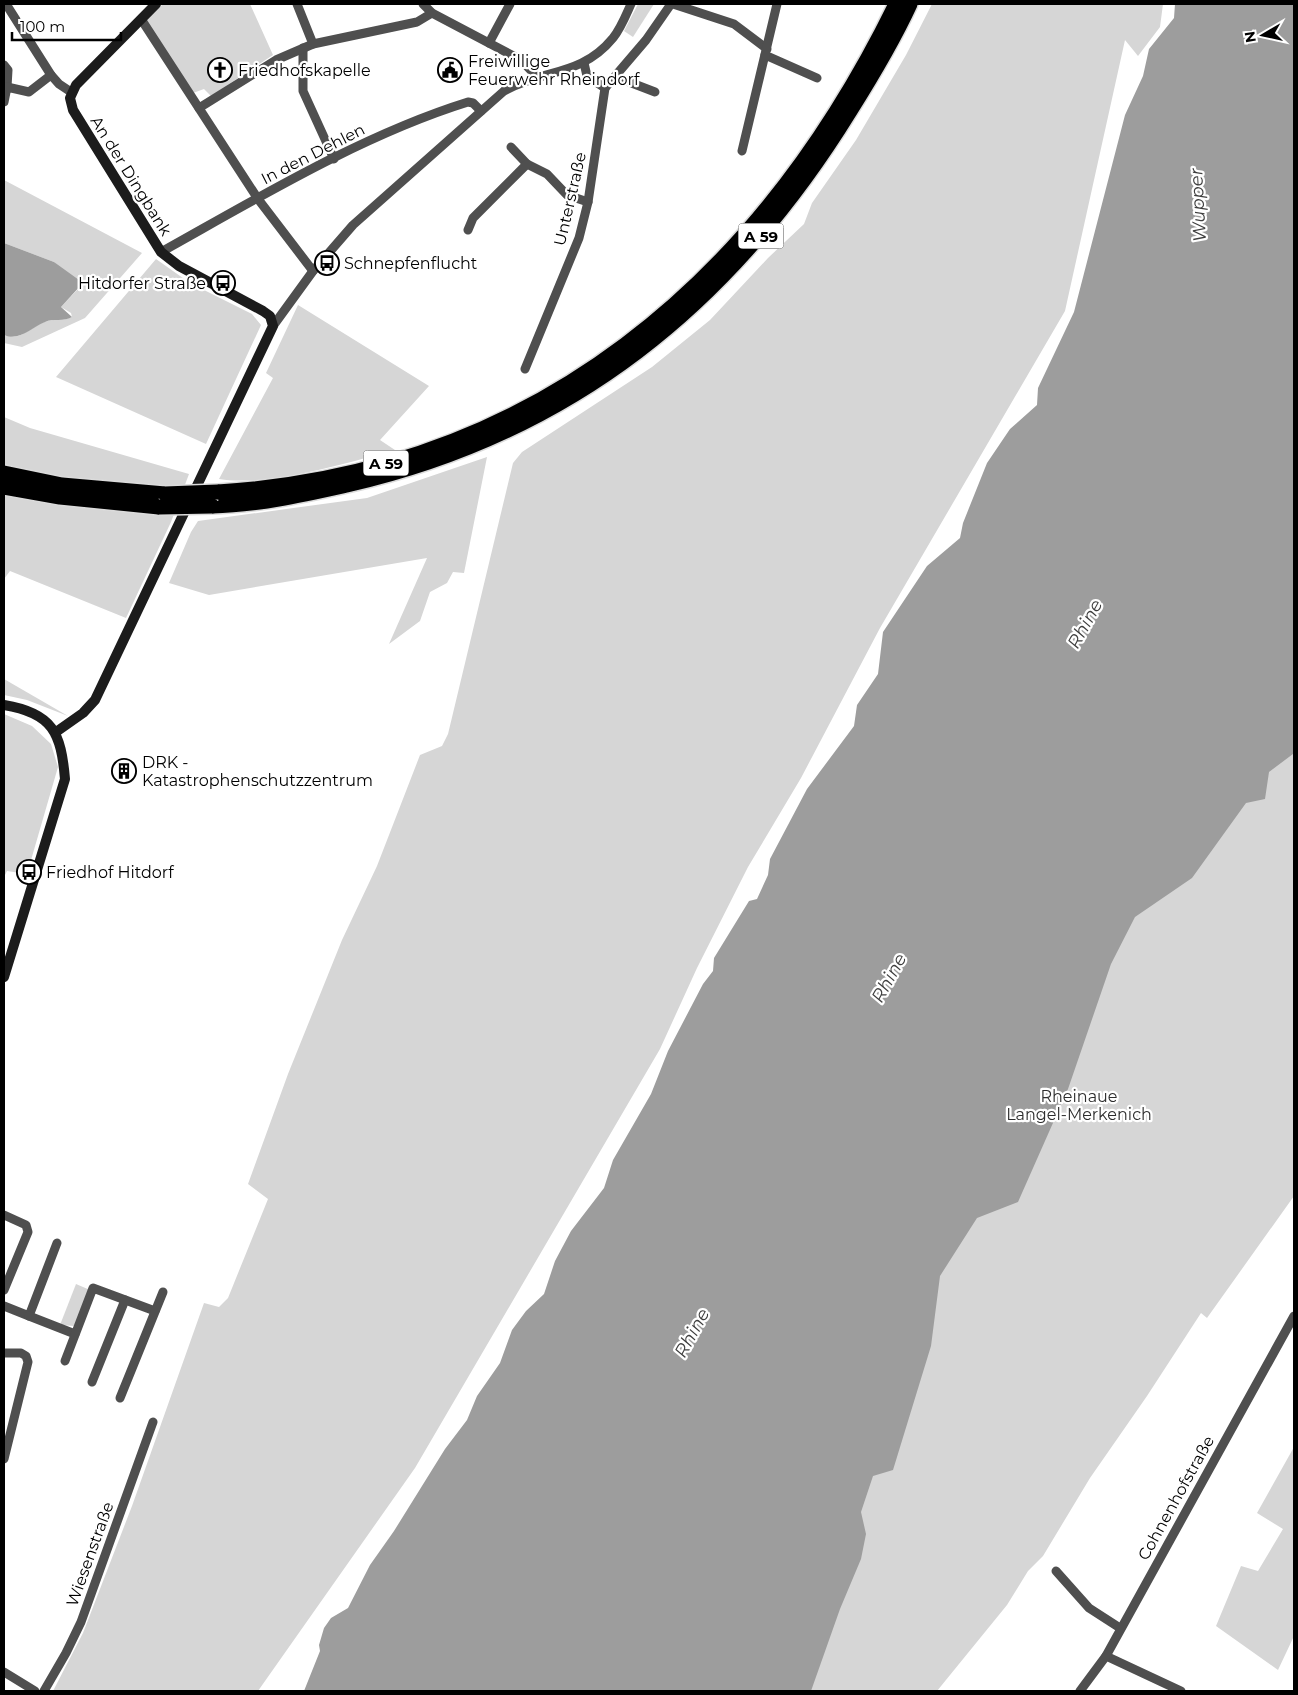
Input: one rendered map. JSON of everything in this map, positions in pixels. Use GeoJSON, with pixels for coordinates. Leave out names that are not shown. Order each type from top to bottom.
{"type":"FeatureCollection","features":[{"type":"Feature","properties":{"kind":"highway","name":"A 59"},"geometry":{"type":"LineString","coordinates":[[215,499],[347,473],[409,457],[515,414],[584,374],[653,325],[718,264],[762,215],[789,181],[829,120],[896,4]]}},
{"type":"Feature","properties":{"kind":"highway","name":"A 59"},"geometry":{"type":"LineString","coordinates":[[4,487],[60,497],[162,500],[290,498],[381,478],[433,462],[508,431],[548,410],[634,355],[664,332],[737,263],[779,214],[814,168],[896,34],[910,4]]}},
{"type":"Feature","properties":{"kind":"highway","name":"A 59"},"geometry":{"type":"LineString","coordinates":[[4,473],[62,485],[162,500]]}},
{"type":"Feature","properties":{"kind":"street"},"geometry":{"type":"LineString","coordinates":[[6,4],[51,75],[59,84],[71,92],[82,78],[156,4]]}},
{"type":"Feature","properties":{"kind":"street"},"geometry":{"type":"LineString","coordinates":[[297,4],[313,44]]}},
{"type":"Feature","properties":{"kind":"street"},"geometry":{"type":"LineString","coordinates":[[422,4],[432,13],[521,60],[538,78]]}},
{"type":"Feature","properties":{"kind":"street"},"geometry":{"type":"LineString","coordinates":[[489,43],[510,4]]}},
{"type":"Feature","properties":{"kind":"street"},"geometry":{"type":"LineString","coordinates":[[56,732],[83,713],[95,700],[273,326],[313,271],[353,225],[504,91],[584,63],[599,52],[614,36],[631,4]]}},
{"type":"Feature","properties":{"kind":"street"},"geometry":{"type":"LineString","coordinates":[[584,63],[587,76],[605,88],[616,77],[672,4],[734,24],[766,52],[817,78]]}},
{"type":"Feature","properties":{"kind":"street"},"geometry":{"type":"LineString","coordinates":[[742,151],[777,4]]}},
{"type":"Feature","properties":{"kind":"street"},"geometry":{"type":"LineString","coordinates":[[199,108],[244,79],[303,48],[313,44],[417,22],[432,13]]}},
{"type":"Feature","properties":{"kind":"street"},"geometry":{"type":"LineString","coordinates":[[141,19],[258,199],[313,271]]}},
{"type":"Feature","properties":{"kind":"street"},"geometry":{"type":"LineString","coordinates":[[303,48],[303,91],[334,159]]}},
{"type":"Feature","properties":{"kind":"street"},"geometry":{"type":"LineString","coordinates":[[4,65],[8,70],[4,102]]}},
{"type":"Feature","properties":{"kind":"street"},"geometry":{"type":"LineString","coordinates":[[6,87],[29,92],[51,75]]}},
{"type":"Feature","properties":{"kind":"street"},"geometry":{"type":"LineString","coordinates":[[616,77],[655,92]]}},
{"type":"Feature","properties":{"kind":"street","name":"Unterstraße"},"geometry":{"type":"LineString","coordinates":[[525,369],[579,238],[588,202],[605,88]]}},
{"type":"Feature","properties":{"kind":"street","name":"An der Dingbank"},"geometry":{"type":"LineString","coordinates":[[71,92],[73,110],[161,252],[179,266],[263,311],[270,316],[273,326]]}},
{"type":"Feature","properties":{"kind":"street","name":"In den Dehlen"},"geometry":{"type":"LineString","coordinates":[[161,252],[334,159],[450,107],[468,102],[473,103],[481,111]]}},
{"type":"Feature","properties":{"kind":"street"},"geometry":{"type":"LineString","coordinates":[[511,147],[527,164],[547,174],[567,195],[588,202]]}},
{"type":"Feature","properties":{"kind":"street"},"geometry":{"type":"LineString","coordinates":[[468,230],[473,218],[527,164]]}},
{"type":"Feature","properties":{"kind":"street"},"geometry":{"type":"LineString","coordinates":[[4,705],[24,709],[45,720],[56,732],[63,750],[65,779],[4,977]]}},
{"type":"Feature","properties":{"kind":"street"},"geometry":{"type":"LineString","coordinates":[[4,1215],[26,1225],[28,1232],[4,1290]]}},
{"type":"Feature","properties":{"kind":"street"},"geometry":{"type":"LineString","coordinates":[[29,1316],[58,1243]]}},
{"type":"Feature","properties":{"kind":"street"},"geometry":{"type":"LineString","coordinates":[[65,1361],[93,1288],[154,1311]]}},
{"type":"Feature","properties":{"kind":"street"},"geometry":{"type":"LineString","coordinates":[[120,1398],[163,1292]]}},
{"type":"Feature","properties":{"kind":"street"},"geometry":{"type":"LineString","coordinates":[[92,1382],[125,1300]]}},
{"type":"Feature","properties":{"kind":"street"},"geometry":{"type":"LineString","coordinates":[[4,1306],[75,1334]]}},
{"type":"Feature","properties":{"kind":"street","name":"Cohnenhofstraße"},"geometry":{"type":"LineString","coordinates":[[1084,1690],[1106,1656],[1294,1316]]}},
{"type":"Feature","properties":{"kind":"street"},"geometry":{"type":"LineString","coordinates":[[4,1353],[22,1353],[26,1356],[28,1362],[4,1459]]}},
{"type":"Feature","properties":{"kind":"street","name":"Wiesenstraße"},"geometry":{"type":"LineString","coordinates":[[44,1691],[66,1654],[81,1622],[153,1422]]}},
{"type":"Feature","properties":{"kind":"street"},"geometry":{"type":"LineString","coordinates":[[1056,1571],[1089,1608],[1120,1628]]}},
{"type":"Feature","properties":{"kind":"street"},"geometry":{"type":"LineString","coordinates":[[1106,1656],[1181,1691]]}},
{"type":"Feature","properties":{"kind":"street"},"geometry":{"type":"LineString","coordinates":[[4,1672],[35,1691]]}},
{"type":"Feature","properties":{"kind":"green space"},"geometry":{"type":"Polygon","coordinates":[[[163,4],[250,4],[273,55],[211,96],[204,89],[193,93],[146,20],[163,4]]]}},
{"type":"Feature","properties":{"kind":"green space"},"geometry":{"type":"Polygon","coordinates":[[[638,4],[654,4],[633,37],[624,31],[638,4]]]}},
{"type":"Feature","properties":{"kind":"green space"},"geometry":{"type":"Polygon","coordinates":[[[932,4],[1163,4],[1160,27],[1138,56],[1125,40],[1065,311],[880,628],[801,778],[748,867],[697,968],[660,1049],[415,1468],[258,1691],[53,1691],[83,1633],[132,1506],[204,1303],[219,1307],[228,1298],[268,1199],[248,1184],[288,1074],[342,940],[377,866],[420,755],[442,746],[448,734],[513,463],[522,452],[652,367],[710,320],[768,258],[804,224],[812,203],[856,140],[906,55],[932,4]]]}},
{"type":"Feature","properties":{"kind":"green space"},"geometry":{"type":"Polygon","coordinates":[[[4,180],[142,253],[85,318],[22,347],[4,343],[4,335],[10,337],[22,335],[51,320],[72,317],[71,313],[61,307],[79,288],[54,262],[4,243],[4,180]]]}},
{"type":"Feature","properties":{"kind":"green space"},"geometry":{"type":"Polygon","coordinates":[[[156,259],[190,283],[252,314],[261,325],[206,444],[56,377],[156,259]]]}},
{"type":"Feature","properties":{"kind":"green space","name":"Rheinaue Langel-Merkenich"},"geometry":{"type":"Polygon","coordinates":[[[1294,265],[1294,1196],[1207,1318],[1201,1313],[1147,1396],[1090,1478],[1043,1556],[1028,1571],[1007,1605],[937,1691],[742,1691],[1294,265]]]}},
{"type":"Feature","properties":{"kind":"green space"},"geometry":{"type":"Polygon","coordinates":[[[298,305],[429,386],[380,440],[395,450],[284,477],[239,481],[219,479],[273,378],[266,373],[298,305]]]}},
{"type":"Feature","properties":{"kind":"green space"},"geometry":{"type":"Polygon","coordinates":[[[4,417],[30,428],[189,474],[171,522],[126,618],[10,571],[4,579],[4,417]]]}},
{"type":"Feature","properties":{"kind":"green space"},"geometry":{"type":"Polygon","coordinates":[[[487,457],[464,573],[453,572],[447,583],[430,592],[420,621],[389,644],[427,558],[209,595],[169,583],[191,532],[198,521],[367,498],[487,457]]]}},
{"type":"Feature","properties":{"kind":"green space"},"geometry":{"type":"Polygon","coordinates":[[[4,679],[68,716],[27,700],[4,695],[4,679]]]}},
{"type":"Feature","properties":{"kind":"green space"},"geometry":{"type":"Polygon","coordinates":[[[4,714],[32,726],[51,744],[58,767],[27,874],[7,871],[4,877],[4,714]]]}},
{"type":"Feature","properties":{"kind":"green space"},"geometry":{"type":"Polygon","coordinates":[[[76,1284],[90,1290],[74,1326],[60,1325],[76,1284]]]}},
{"type":"Feature","properties":{"kind":"green space"},"geometry":{"type":"Polygon","coordinates":[[[1294,1447],[1294,1636],[1278,1670],[1216,1626],[1241,1566],[1258,1571],[1283,1529],[1257,1513],[1294,1447]]]}},
{"type":"Feature","properties":{"kind":"water"},"geometry":{"type":"Polygon","coordinates":[[[1175,4],[1294,4],[1293,754],[1269,772],[1265,799],[1246,803],[1192,878],[1135,917],[1111,964],[1068,1089],[1018,1202],[977,1218],[940,1276],[931,1346],[893,1470],[873,1476],[861,1512],[866,1534],[861,1559],[840,1609],[811,1691],[304,1691],[320,1651],[319,1645],[324,1628],[331,1618],[348,1608],[370,1565],[394,1531],[445,1449],[467,1420],[477,1396],[500,1363],[512,1330],[526,1311],[544,1294],[555,1261],[571,1231],[604,1188],[613,1160],[651,1094],[668,1051],[703,984],[713,971],[714,958],[749,901],[757,899],[768,875],[770,859],[807,789],[854,726],[857,705],[878,674],[883,632],[927,566],[960,538],[963,523],[987,463],[1010,429],[1037,405],[1038,388],[1074,312],[1125,115],[1143,76],[1149,49],[1174,18],[1175,4]]]}},
{"type":"Feature","properties":{"kind":"water"},"geometry":{"type":"Polygon","coordinates":[[[4,243],[54,262],[79,280],[82,284],[61,307],[72,317],[48,321],[15,337],[4,335],[4,243]]]}},
{"type":"Feature","properties":{"kind":"place","name":"Friedhofskapelle"},"geometry":{"type":"Point","coordinates":[220,70]}},
{"type":"Feature","properties":{"kind":"place","name":"Freiwillige Feuerwehr Rheindorf"},"geometry":{"type":"Point","coordinates":[450,70]}},
{"type":"Feature","properties":{"kind":"place","name":"Schnepfenflucht"},"geometry":{"type":"Point","coordinates":[327,263]}},
{"type":"Feature","properties":{"kind":"place","name":"Hitdorfer Straße"},"geometry":{"type":"Point","coordinates":[223,283]}},
{"type":"Feature","properties":{"kind":"place","name":"DRK - Katastrophenschutzzentrum"},"geometry":{"type":"Point","coordinates":[124,771]}},
{"type":"Feature","properties":{"kind":"place","name":"Friedhof Hitdorf"},"geometry":{"type":"Point","coordinates":[29,872]}},
{"type":"Feature","properties":{"kind":"water label","name":"Wupper"},"geometry":{"type":"Point","coordinates":[1198,205]}},
{"type":"Feature","properties":{"kind":"water label","name":"Rhine"},"geometry":{"type":"Point","coordinates":[1085,624]}},
{"type":"Feature","properties":{"kind":"water label","name":"Rhine"},"geometry":{"type":"Point","coordinates":[889,978]}},
{"type":"Feature","properties":{"kind":"water label","name":"Rhine"},"geometry":{"type":"Point","coordinates":[692,1333]}}]}
